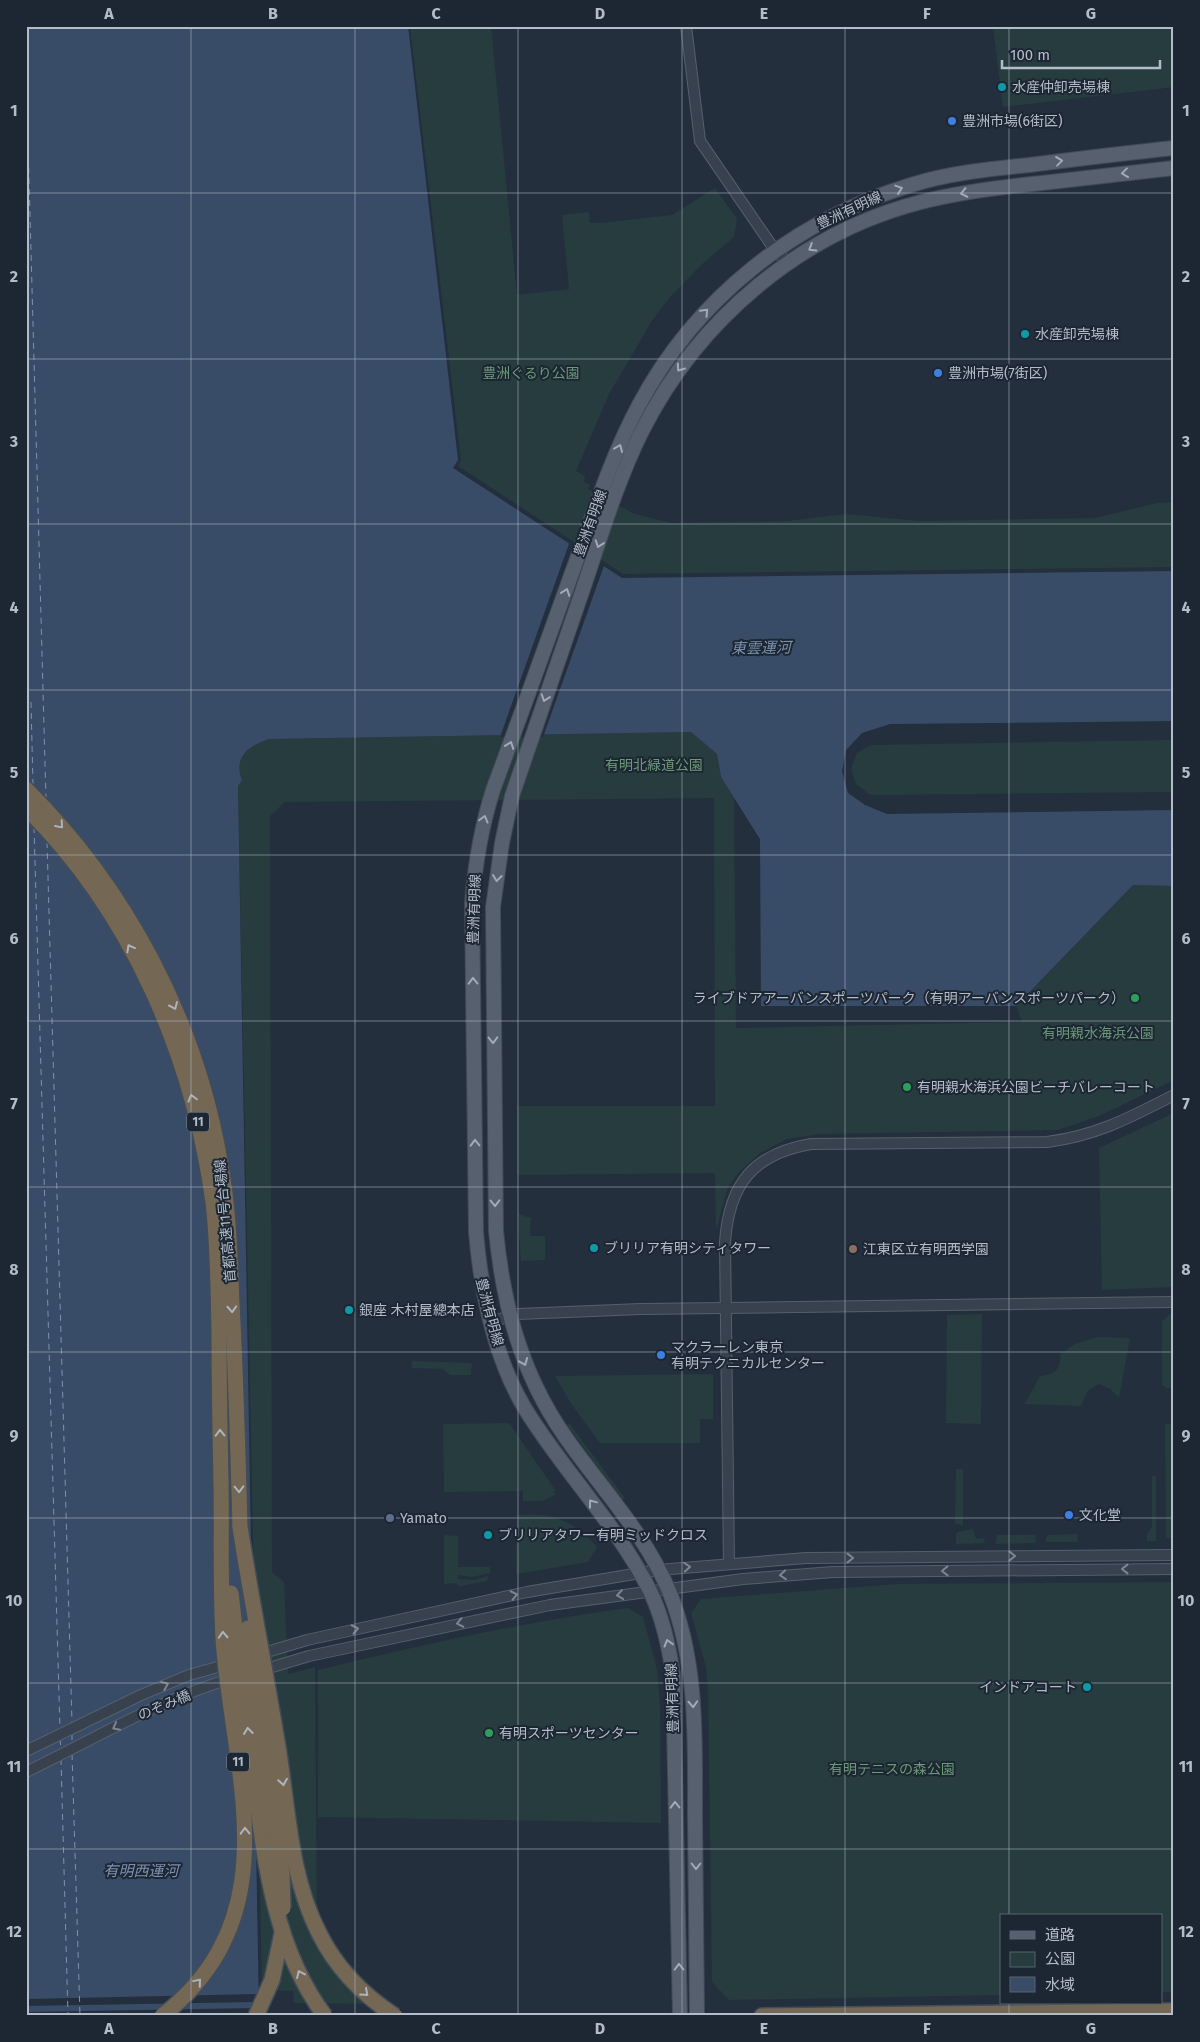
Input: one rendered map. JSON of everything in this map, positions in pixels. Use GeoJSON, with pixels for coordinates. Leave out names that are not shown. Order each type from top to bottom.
{"type":"FeatureCollection","features":[{"type":"Feature","properties":{"kind":"highway","name":"首都高速11号台場線"},"geometry":{"type":"LineString","coordinates":[[26,789],[78,846],[129,920],[173,1004],[186,1034],[206,1098],[220,1161],[226,1202],[236,1380],[240,1527]]}},
{"type":"Feature","properties":{"kind":"highway","name":"首都高速11号台場線"},"geometry":{"type":"LineString","coordinates":[[26,808],[68,856],[100,899],[121,933],[165,1018],[193,1101],[206,1163],[216,1242],[221,1482]]}},
{"type":"Feature","properties":{"kind":"highway","name":"11"},"geometry":{"type":"LineString","coordinates":[[162,2016],[200,1980],[220,1951],[236,1910],[244,1865],[246,1844],[243,1802],[223,1638],[221,1482]]}},
{"type":"Feature","properties":{"kind":"highway","name":"11"},"geometry":{"type":"LineString","coordinates":[[221,1482],[235,1635],[258,1809],[274,1901],[282,1931],[294,1961],[310,1994],[325,2016]]}},
{"type":"Feature","properties":{"kind":"highway","name":"11"},"geometry":{"type":"LineString","coordinates":[[240,1527],[250,1656],[282,1873],[283,1894],[282,1929],[277,1963],[267,1993],[256,2016]]}},
{"type":"Feature","properties":{"kind":"highway","name":"11"},"geometry":{"type":"LineString","coordinates":[[240,1527],[293,1846],[304,1896],[318,1932],[339,1966],[366,1994],[395,2016]]}},
{"type":"Feature","properties":{"kind":"highway"},"geometry":{"type":"LineString","coordinates":[[762,2016],[1174,2012]]}},
{"type":"Feature","properties":{"kind":"main road","name":"豊洲有明線"},"geometry":{"type":"LineString","coordinates":[[680,2016],[673,1675],[667,1641],[650,1591],[639,1572],[596,1508],[544,1438],[523,1405],[508,1375],[490,1322],[480,1278],[476,1232],[472,912],[474,873],[480,833],[601,494],[638,408],[665,363],[702,316],[724,292],[776,250],[811,227],[847,208],[913,184],[972,171],[1174,148]]}},
{"type":"Feature","properties":{"kind":"main road","name":"豊洲有明線"},"geometry":{"type":"LineString","coordinates":[[697,2016],[695,1730],[692,1685],[686,1647],[678,1616],[668,1588],[634,1530],[564,1436],[546,1408],[520,1350],[509,1316],[500,1274],[496,1230],[493,943],[494,907],[502,842],[512,796],[614,498],[641,433],[665,390],[693,350],[738,302],[788,263],[822,242],[855,225],[919,202],[972,191],[1174,168]]}},
{"type":"Feature","properties":{"kind":"main road"},"geometry":{"type":"LineString","coordinates":[[474,873],[483,861],[487,841],[494,839],[502,842]]}},
{"type":"Feature","properties":{"kind":"street"},"geometry":{"type":"LineString","coordinates":[[686,26],[700,140],[776,250],[788,263]]}},
{"type":"Feature","properties":{"kind":"street"},"geometry":{"type":"LineString","coordinates":[[729,1564],[725,1308],[726,1221],[731,1203],[748,1175],[761,1163],[782,1151],[811,1144],[1047,1142],[1069,1139],[1112,1126],[1174,1095]]}},
{"type":"Feature","properties":{"kind":"street"},"geometry":{"type":"LineString","coordinates":[[490,1322],[509,1316],[556,1312],[1174,1302]]}},
{"type":"Feature","properties":{"kind":"street","name":"のぞみ橋"},"geometry":{"type":"LineString","coordinates":[[26,1751],[140,1695],[181,1679],[307,1640],[527,1592],[639,1572],[806,1558],[1174,1555]]}},
{"type":"Feature","properties":{"kind":"street","name":"のぞみ橋"},"geometry":{"type":"LineString","coordinates":[[26,1772],[129,1720],[223,1681],[309,1656],[550,1605],[743,1579],[833,1572],[1174,1569]]}},
{"type":"Feature","properties":{"kind":"green space","name":"豊洲ぐるり公園"},"geometry":{"type":"Polygon","coordinates":[[[410,26],[491,26],[517,295],[569,289],[562,215],[589,212],[590,223],[601,223],[672,215],[715,188],[737,219],[734,237],[701,265],[670,297],[651,322],[609,394],[576,471],[585,476],[584,482],[590,485],[588,489],[635,514],[671,523],[787,521],[846,514],[920,521],[1095,518],[1157,503],[1174,502],[1174,567],[623,574],[458,466],[461,460],[410,26]]]}},
{"type":"Feature","properties":{"kind":"green space"},"geometry":{"type":"Polygon","coordinates":[[[993,26],[1174,26],[1174,87],[1003,107],[993,26]]]}},
{"type":"Feature","properties":{"kind":"green space"},"geometry":{"type":"Polygon","coordinates":[[[691,732],[717,754],[721,777],[734,797],[736,1028],[1022,1022],[1016,1006],[1133,885],[1174,886],[1174,1080],[1099,1116],[1058,1130],[819,1134],[787,1139],[760,1153],[739,1172],[728,1187],[716,1230],[715,1173],[517,1175],[517,1106],[715,1106],[714,798],[285,802],[270,816],[272,1572],[284,1582],[288,1674],[315,1667],[317,1938],[372,2004],[294,2003],[293,1991],[262,1990],[238,786],[242,780],[240,772],[241,758],[249,749],[269,739],[691,732]]]}},
{"type":"Feature","properties":{"kind":"green space"},"geometry":{"type":"Polygon","coordinates":[[[1174,740],[1174,792],[878,795],[869,794],[856,784],[851,768],[857,753],[871,745],[1174,740]]]}},
{"type":"Feature","properties":{"kind":"green space"},"geometry":{"type":"Polygon","coordinates":[[[1174,1113],[1174,1287],[1102,1290],[1099,1148],[1174,1113]]]}},
{"type":"Feature","properties":{"kind":"green space"},"geometry":{"type":"Polygon","coordinates":[[[518,1214],[531,1218],[530,1236],[545,1236],[545,1260],[521,1261],[518,1214]]]}},
{"type":"Feature","properties":{"kind":"green space"},"geometry":{"type":"Polygon","coordinates":[[[982,1314],[981,1424],[946,1423],[947,1315],[982,1314]]]}},
{"type":"Feature","properties":{"kind":"green space"},"geometry":{"type":"Polygon","coordinates":[[[1169,1315],[1174,1315],[1174,1367],[1171,1367],[1171,1388],[1167,1388],[1162,1385],[1162,1321],[1169,1315]]]}},
{"type":"Feature","properties":{"kind":"green space"},"geometry":{"type":"Polygon","coordinates":[[[1098,1337],[1130,1338],[1119,1397],[1110,1389],[1099,1384],[1088,1390],[1081,1406],[1025,1404],[1040,1376],[1056,1370],[1060,1363],[1060,1354],[1075,1344],[1098,1337]]]}},
{"type":"Feature","properties":{"kind":"green space"},"geometry":{"type":"Polygon","coordinates":[[[412,1361],[472,1363],[471,1375],[450,1375],[443,1369],[412,1368],[412,1361]]]}},
{"type":"Feature","properties":{"kind":"green space"},"geometry":{"type":"Polygon","coordinates":[[[713,1374],[713,1419],[700,1419],[700,1443],[600,1443],[572,1405],[555,1376],[713,1374]]]}},
{"type":"Feature","properties":{"kind":"green space"},"geometry":{"type":"Polygon","coordinates":[[[509,1423],[556,1491],[553,1491],[556,1494],[542,1501],[523,1501],[523,1491],[444,1492],[443,1424],[509,1423]]]}},
{"type":"Feature","properties":{"kind":"green space"},"geometry":{"type":"Polygon","coordinates":[[[569,1423],[625,1498],[622,1500],[567,1425],[569,1423]]]}},
{"type":"Feature","properties":{"kind":"green space"},"geometry":{"type":"Polygon","coordinates":[[[1165,1424],[1174,1424],[1174,1538],[1166,1538],[1165,1424]]]}},
{"type":"Feature","properties":{"kind":"green space"},"geometry":{"type":"Polygon","coordinates":[[[956,1469],[963,1469],[963,1525],[955,1524],[956,1469]]]}},
{"type":"Feature","properties":{"kind":"green space"},"geometry":{"type":"Polygon","coordinates":[[[1152,1476],[1156,1476],[1156,1541],[1147,1541],[1147,1535],[1152,1526],[1152,1476]]]}},
{"type":"Feature","properties":{"kind":"green space"},"geometry":{"type":"Polygon","coordinates":[[[517,1515],[544,1515],[562,1520],[581,1532],[597,1547],[588,1562],[516,1574],[517,1515]]]}},
{"type":"Feature","properties":{"kind":"green space"},"geometry":{"type":"Polygon","coordinates":[[[973,1529],[976,1539],[984,1538],[985,1543],[956,1544],[956,1534],[958,1532],[973,1529]]]}},
{"type":"Feature","properties":{"kind":"green space"},"geometry":{"type":"Polygon","coordinates":[[[1077,1534],[1078,1542],[1045,1542],[1047,1535],[1077,1534]]]}},
{"type":"Feature","properties":{"kind":"green space"},"geometry":{"type":"Polygon","coordinates":[[[444,1535],[458,1536],[458,1567],[490,1567],[490,1573],[472,1577],[458,1575],[458,1579],[474,1580],[488,1576],[487,1581],[460,1586],[456,1583],[444,1584],[444,1535]]]}},
{"type":"Feature","properties":{"kind":"green space"},"geometry":{"type":"Polygon","coordinates":[[[997,1535],[1035,1535],[1036,1541],[1035,1543],[996,1544],[997,1535]]]}},
{"type":"Feature","properties":{"kind":"green space","name":"有明テニスの森公園"},"geometry":{"type":"Polygon","coordinates":[[[1174,1582],[1174,1992],[1162,1992],[1162,1914],[1000,1914],[1000,1995],[729,2000],[712,1982],[708,1688],[706,1667],[691,1613],[701,1599],[897,1584],[1174,1582]]]}},
{"type":"Feature","properties":{"kind":"green space","name":"有明スポーツセンター"},"geometry":{"type":"Polygon","coordinates":[[[628,1608],[643,1617],[657,1669],[660,1705],[661,1823],[318,1817],[318,1670],[472,1635],[628,1608]]]}},
{"type":"Feature","properties":{"kind":"water"},"geometry":{"type":"Polygon","coordinates":[[[26,26],[408,26],[458,460],[453,468],[622,578],[1174,571],[1174,721],[890,724],[862,733],[846,750],[842,771],[848,793],[865,805],[887,814],[1174,810],[1174,886],[1133,885],[1016,1006],[761,1006],[760,839],[721,777],[717,754],[691,732],[269,739],[249,749],[241,758],[240,772],[242,780],[238,786],[259,2016],[26,2016],[26,26]]]}},
{"type":"Feature","properties":{"kind":"pier"},"geometry":{"type":"Polygon","coordinates":[[[570,541],[605,563],[543,737],[500,737],[570,541]]]}},
{"type":"Feature","properties":{"kind":"pier"},"geometry":{"type":"Polygon","coordinates":[[[261,1994],[261,2002],[26,2006],[26,1999],[261,1994]]]}},
{"type":"Feature","properties":{"kind":"pier"},"geometry":{"type":"Polygon","coordinates":[[[261,2008],[261,2016],[26,2016],[26,2012],[261,2008]]]}},
{"type":"Feature","properties":{"kind":"ferry route"},"geometry":{"type":"LineString","coordinates":[[26,68],[46,800]]}},
{"type":"Feature","properties":{"kind":"ferry route"},"geometry":{"type":"LineString","coordinates":[[26,692],[31,703],[33,785]]}},
{"type":"Feature","properties":{"kind":"ferry route"},"geometry":{"type":"LineString","coordinates":[[34,827],[60,1730]]}},
{"type":"Feature","properties":{"kind":"ferry route"},"geometry":{"type":"LineString","coordinates":[[47,842],[72,1723]]}},
{"type":"Feature","properties":{"kind":"ferry route"},"geometry":{"type":"LineString","coordinates":[[72,1734],[72,1743]]}},
{"type":"Feature","properties":{"kind":"ferry route"},"geometry":{"type":"LineString","coordinates":[[60,1739],[61,1750]]}},
{"type":"Feature","properties":{"kind":"ferry route"},"geometry":{"type":"LineString","coordinates":[[72,1754],[80,2016]]}},
{"type":"Feature","properties":{"kind":"ferry route"},"geometry":{"type":"LineString","coordinates":[[61,1759],[68,2016]]}},
{"type":"Feature","properties":{"kind":"place","name":"水産仲卸売場棟"},"geometry":{"type":"Point","coordinates":[1002,87]}},
{"type":"Feature","properties":{"kind":"place","name":"豊洲市場(6街区)"},"geometry":{"type":"Point","coordinates":[952,121]}},
{"type":"Feature","properties":{"kind":"place","name":"水産卸売場棟"},"geometry":{"type":"Point","coordinates":[1025,334]}},
{"type":"Feature","properties":{"kind":"place","name":"豊洲市場(7街区)"},"geometry":{"type":"Point","coordinates":[938,373]}},
{"type":"Feature","properties":{"kind":"place","name":"ライブドアアーバンスポーツパーク（有明アーバンスポーツパーク）"},"geometry":{"type":"Point","coordinates":[1135,998]}},
{"type":"Feature","properties":{"kind":"place","name":"有明親水海浜公園ビーチバレーコート"},"geometry":{"type":"Point","coordinates":[907,1087]}},
{"type":"Feature","properties":{"kind":"place","name":"ブリリア有明シティタワー"},"geometry":{"type":"Point","coordinates":[594,1248]}},
{"type":"Feature","properties":{"kind":"place","name":"江東区立有明西学園"},"geometry":{"type":"Point","coordinates":[853,1249]}},
{"type":"Feature","properties":{"kind":"place","name":"銀座 木村屋總本店"},"geometry":{"type":"Point","coordinates":[349,1310]}},
{"type":"Feature","properties":{"kind":"place","name":"マクラーレン東京 有明テクニカルセンター"},"geometry":{"type":"Point","coordinates":[661,1355]}},
{"type":"Feature","properties":{"kind":"place","name":"文化堂"},"geometry":{"type":"Point","coordinates":[1069,1515]}},
{"type":"Feature","properties":{"kind":"place","name":"Yamato"},"geometry":{"type":"Point","coordinates":[390,1518]}},
{"type":"Feature","properties":{"kind":"place","name":"ブリリアタワー有明ミッドクロス"},"geometry":{"type":"Point","coordinates":[488,1535]}},
{"type":"Feature","properties":{"kind":"place","name":"インドアコート"},"geometry":{"type":"Point","coordinates":[1087,1687]}},
{"type":"Feature","properties":{"kind":"place","name":"有明スポーツセンター"},"geometry":{"type":"Point","coordinates":[489,1733]}},
{"type":"Feature","properties":{"kind":"water label","name":"東雲運河"},"geometry":{"type":"Point","coordinates":[761,648]}},
{"type":"Feature","properties":{"kind":"water label","name":"有明西運河"},"geometry":{"type":"Point","coordinates":[141,1871]}},
{"type":"Feature","properties":{"kind":"park label","name":"有明北緑道公園"},"geometry":{"type":"Point","coordinates":[654,765]}},
{"type":"Feature","properties":{"kind":"park label","name":"有明親水海浜公園"},"geometry":{"type":"Point","coordinates":[1098,1033]}}]}
